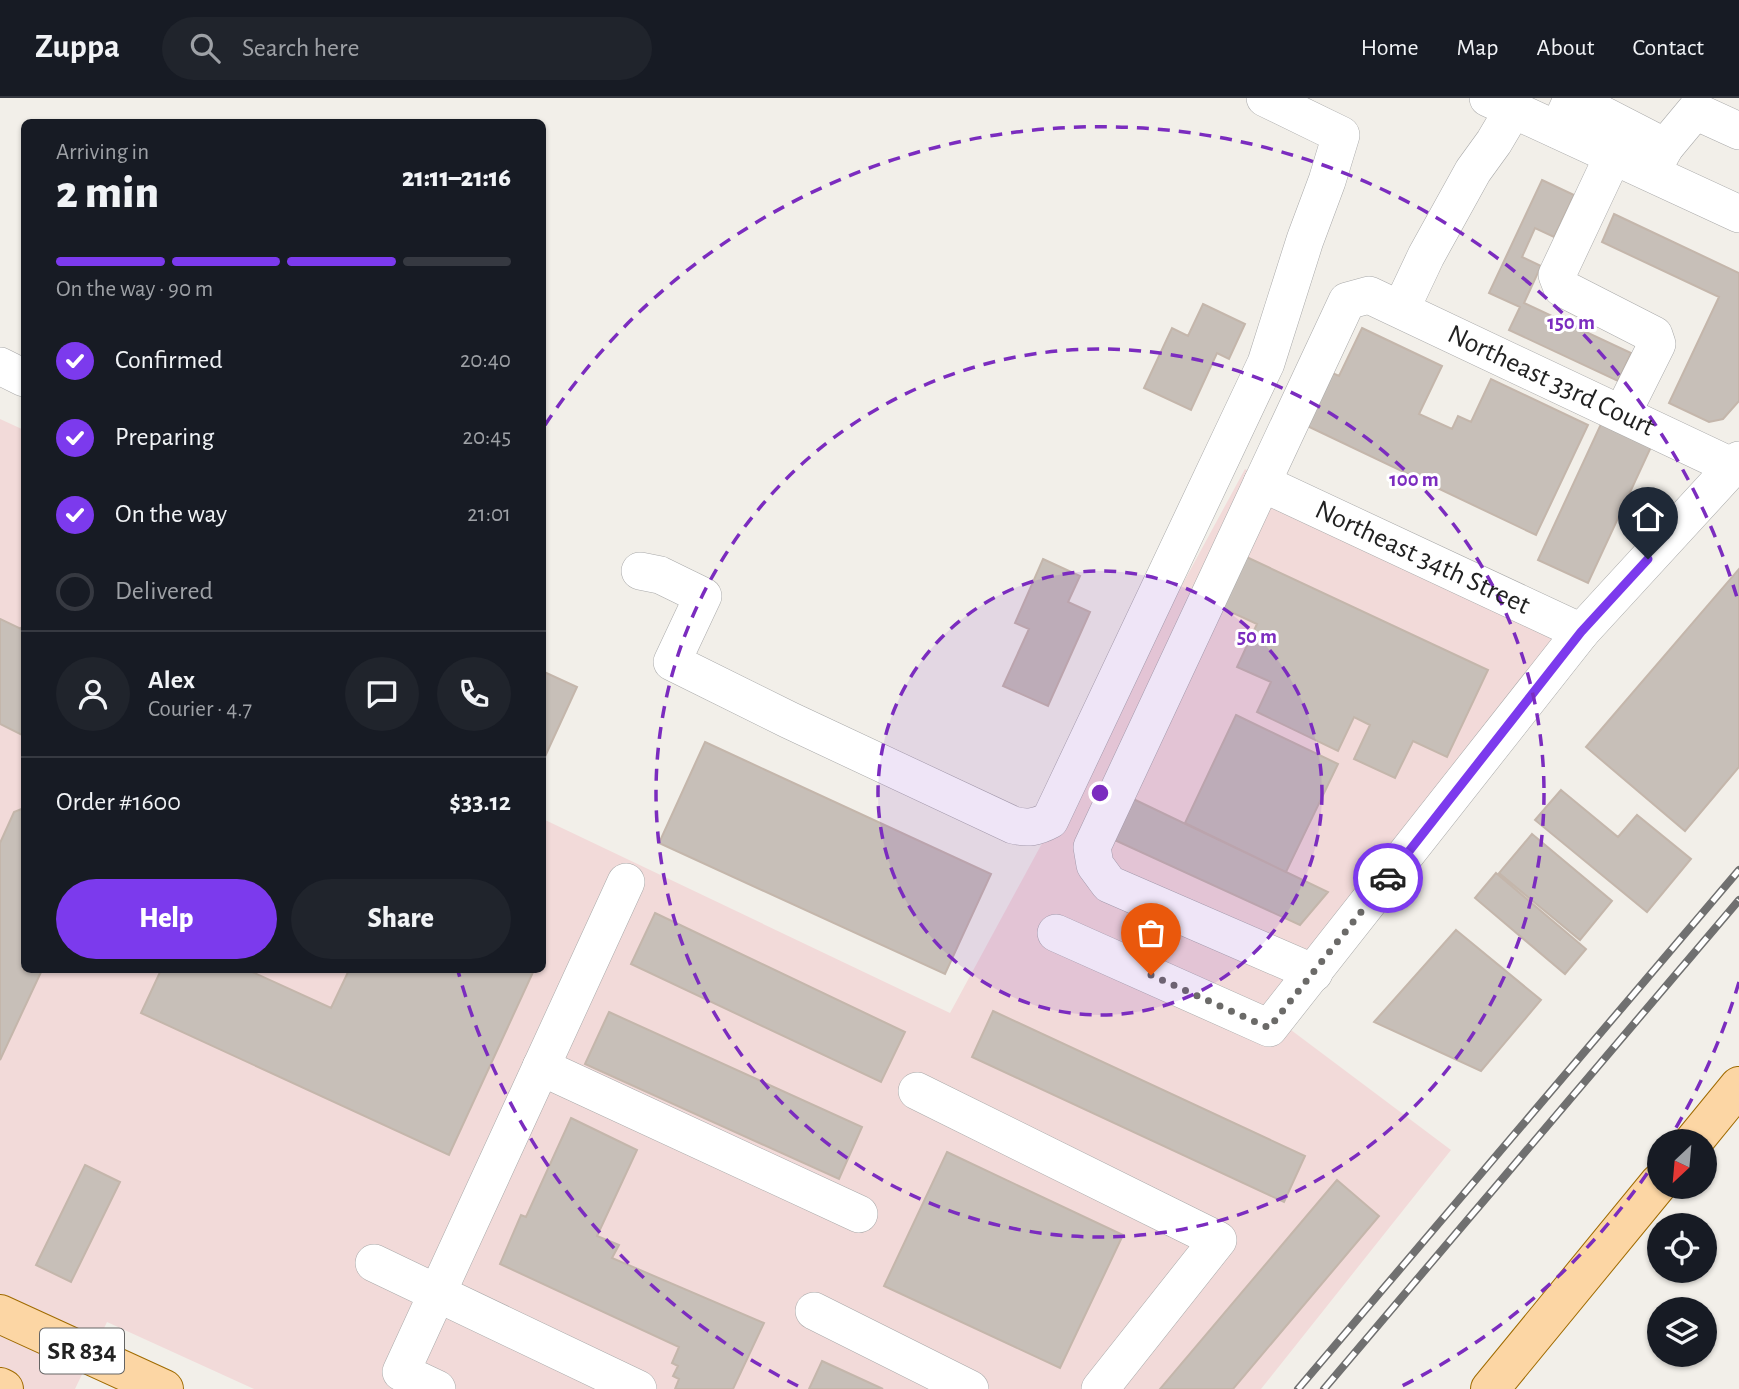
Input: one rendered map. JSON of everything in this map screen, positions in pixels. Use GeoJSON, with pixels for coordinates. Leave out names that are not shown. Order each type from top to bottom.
{"type":"FeatureCollection","features":[{"type":"Feature","properties":{"kind":"main road"},"geometry":{"type":"LineString","coordinates":[[1704,1129],[1737,1093]]}},
{"type":"Feature","properties":{"kind":"main road"},"geometry":{"type":"LineString","coordinates":[[1490,1389],[1647,1198]]}},
{"type":"Feature","properties":{"kind":"main road","name":"SR 834"},"geometry":{"type":"LineString","coordinates":[[0,1314],[164,1389]]}},
{"type":"Feature","properties":{"kind":"street"},"geometry":{"type":"LineString","coordinates":[[640,571],[660,575],[704,596],[672,662],[1013,825],[1038,827],[1050,820],[1266,363],[1341,135],[1265,98]]}},
{"type":"Feature","properties":{"kind":"street"},"geometry":{"type":"LineString","coordinates":[[1314,973],[1108,884],[1095,865],[1092,847],[1348,301],[1385,302],[1426,256],[1473,170],[1494,142],[1500,104],[1568,109],[1736,203]]}},
{"type":"Feature","properties":{"kind":"street"},"geometry":{"type":"LineString","coordinates":[[1568,109],[1613,156],[1658,161]]}},
{"type":"Feature","properties":{"kind":"street"},"geometry":{"type":"LineString","coordinates":[[1658,161],[1695,111],[1739,131]]}},
{"type":"Feature","properties":{"kind":"street"},"geometry":{"type":"LineString","coordinates":[[1613,156],[1557,275],[1562,288],[1654,335],[1657,344],[1622,414]]}},
{"type":"Feature","properties":{"kind":"street","name":"Northeast 33rd Court"},"geometry":{"type":"LineString","coordinates":[[1385,302],[1622,414],[1736,463]]}},
{"type":"Feature","properties":{"kind":"street"},"geometry":{"type":"LineString","coordinates":[[0,366],[21,376]]}},
{"type":"Feature","properties":{"kind":"street"},"geometry":{"type":"LineString","coordinates":[[1056,933],[1269,1028],[1581,632],[1736,463]]}},
{"type":"Feature","properties":{"kind":"street","name":"Northeast 34th Street"},"geometry":{"type":"LineString","coordinates":[[1262,483],[1581,632]]}},
{"type":"Feature","properties":{"kind":"street"},"geometry":{"type":"LineString","coordinates":[[437,1389],[401,1372],[626,882]]}},
{"type":"Feature","properties":{"kind":"street"},"geometry":{"type":"LineString","coordinates":[[541,1067],[859,1214]]}},
{"type":"Feature","properties":{"kind":"street"},"geometry":{"type":"LineString","coordinates":[[917,1091],[1218,1240],[1100,1389]]}},
{"type":"Feature","properties":{"kind":"street"},"geometry":{"type":"LineString","coordinates":[[374,1263],[638,1389]]}},
{"type":"Feature","properties":{"kind":"street"},"geometry":{"type":"LineString","coordinates":[[814,1311],[970,1389]]}},
{"type":"Feature","properties":{"kind":"shaded area"},"geometry":{"type":"Polygon","coordinates":[[[0,419],[21,429],[21,973],[546,973],[546,820],[950,1013],[1245,469],[1560,639],[1267,1012],[1451,1150],[1261,1389],[254,1389],[107,1322],[75,1389],[0,1389],[0,419]]]}},
{"type":"Feature","properties":{"kind":"building"},"geometry":{"type":"Polygon","coordinates":[[[1542,180],[1574,195],[1554,237],[1535,228],[1522,257],[1541,266],[1524,303],[1631,353],[1618,381],[1509,330],[1520,307],[1489,293],[1542,180]]]}},
{"type":"Feature","properties":{"kind":"building"},"geometry":{"type":"Polygon","coordinates":[[[1614,214],[1739,273],[1739,401],[1723,419],[1709,422],[1669,403],[1719,297],[1602,242],[1614,214]]]}},
{"type":"Feature","properties":{"kind":"building"},"geometry":{"type":"Polygon","coordinates":[[[1203,304],[1245,324],[1229,359],[1217,353],[1191,410],[1144,388],[1172,328],[1188,336],[1203,304]]]}},
{"type":"Feature","properties":{"kind":"building"},"geometry":{"type":"Polygon","coordinates":[[[1362,328],[1442,366],[1419,414],[1452,429],[1458,416],[1471,422],[1491,379],[1588,425],[1536,535],[1303,424],[1328,371],[1339,376],[1362,328]]]}},
{"type":"Feature","properties":{"kind":"building"},"geometry":{"type":"Polygon","coordinates":[[[1601,424],[1651,447],[1588,583],[1538,560],[1601,424]]]}},
{"type":"Feature","properties":{"kind":"building"},"geometry":{"type":"Polygon","coordinates":[[[1240,554],[1488,670],[1447,757],[1413,741],[1395,778],[1354,759],[1370,725],[1354,717],[1338,751],[1257,712],[1271,682],[1237,667],[1257,624],[1216,605],[1240,554]]]}},
{"type":"Feature","properties":{"kind":"building"},"geometry":{"type":"Polygon","coordinates":[[[1043,559],[1080,576],[1068,602],[1090,612],[1048,706],[1003,686],[1029,629],[1015,623],[1043,559]]]}},
{"type":"Feature","properties":{"kind":"building"},"geometry":{"type":"Polygon","coordinates":[[[1739,569],[1739,767],[1685,831],[1586,747],[1739,569]]]}},
{"type":"Feature","properties":{"kind":"building"},"geometry":{"type":"Polygon","coordinates":[[[0,619],[21,629],[21,734],[0,724],[0,619]]]}},
{"type":"Feature","properties":{"kind":"building"},"geometry":{"type":"Polygon","coordinates":[[[546,673],[577,687],[546,754],[546,673]]]}},
{"type":"Feature","properties":{"kind":"building"},"geometry":{"type":"Polygon","coordinates":[[[1236,715],[1338,764],[1286,872],[1185,823],[1236,715]]]}},
{"type":"Feature","properties":{"kind":"building"},"geometry":{"type":"Polygon","coordinates":[[[705,742],[991,874],[945,974],[659,843],[705,742]]]}},
{"type":"Feature","properties":{"kind":"building"},"geometry":{"type":"Polygon","coordinates":[[[1561,790],[1618,837],[1637,815],[1691,859],[1647,912],[1535,820],[1561,790]]]}},
{"type":"Feature","properties":{"kind":"building"},"geometry":{"type":"Polygon","coordinates":[[[1127,796],[1328,892],[1300,925],[1108,837],[1127,796]]]}},
{"type":"Feature","properties":{"kind":"building"},"geometry":{"type":"Polygon","coordinates":[[[21,809],[21,973],[41,973],[0,1060],[0,843],[14,812],[21,809]]]}},
{"type":"Feature","properties":{"kind":"building"},"geometry":{"type":"Polygon","coordinates":[[[1532,834],[1612,901],[1580,940],[1499,873],[1532,834]]]}},
{"type":"Feature","properties":{"kind":"building"},"geometry":{"type":"Polygon","coordinates":[[[1496,873],[1586,949],[1565,974],[1475,898],[1496,873]]]}},
{"type":"Feature","properties":{"kind":"building"},"geometry":{"type":"Polygon","coordinates":[[[655,913],[905,1032],[881,1082],[631,964],[655,913]]]}},
{"type":"Feature","properties":{"kind":"building"},"geometry":{"type":"Polygon","coordinates":[[[1456,930],[1541,1000],[1481,1071],[1374,1022],[1456,930]]]}},
{"type":"Feature","properties":{"kind":"building"},"geometry":{"type":"Polygon","coordinates":[[[160,973],[255,973],[331,1008],[348,973],[533,973],[449,1155],[141,1013],[160,973]]]}},
{"type":"Feature","properties":{"kind":"building"},"geometry":{"type":"Polygon","coordinates":[[[993,1011],[1305,1156],[1284,1202],[972,1057],[993,1011]]]}},
{"type":"Feature","properties":{"kind":"building"},"geometry":{"type":"Polygon","coordinates":[[[609,1012],[862,1127],[839,1179],[585,1064],[609,1012]]]}},
{"type":"Feature","properties":{"kind":"building"},"geometry":{"type":"Polygon","coordinates":[[[571,1118],[637,1150],[597,1236],[619,1245],[612,1258],[764,1323],[733,1389],[675,1389],[679,1379],[673,1376],[678,1366],[672,1363],[679,1347],[500,1264],[521,1215],[526,1217],[571,1118]]]}},
{"type":"Feature","properties":{"kind":"building"},"geometry":{"type":"Polygon","coordinates":[[[947,1152],[1123,1235],[1060,1368],[884,1286],[947,1152]]]}},
{"type":"Feature","properties":{"kind":"building"},"geometry":{"type":"Polygon","coordinates":[[[85,1165],[120,1182],[71,1282],[36,1265],[85,1165]]]}},
{"type":"Feature","properties":{"kind":"building"},"geometry":{"type":"Polygon","coordinates":[[[1337,1180],[1379,1216],[1233,1389],[1160,1389],[1337,1180]]]}},
{"type":"Feature","properties":{"kind":"building"},"geometry":{"type":"Polygon","coordinates":[[[822,1361],[883,1389],[809,1389],[822,1361]]]}},
{"type":"Feature","properties":{"kind":"railway"},"geometry":{"type":"LineString","coordinates":[[1298,1389],[1739,870]]}},
{"type":"Feature","properties":{"kind":"railway"},"geometry":{"type":"LineString","coordinates":[[1324,1389],[1739,900]]}},
{"type":"Feature","properties":{"kind":"way so far"},"geometry":{"type":"LineString","coordinates":[[1151,975],[1269,1028],[1388,878]]}},
{"type":"Feature","properties":{"kind":"route"},"geometry":{"type":"LineString","coordinates":[[1388,878],[1581,632],[1648,559]]}}]}
